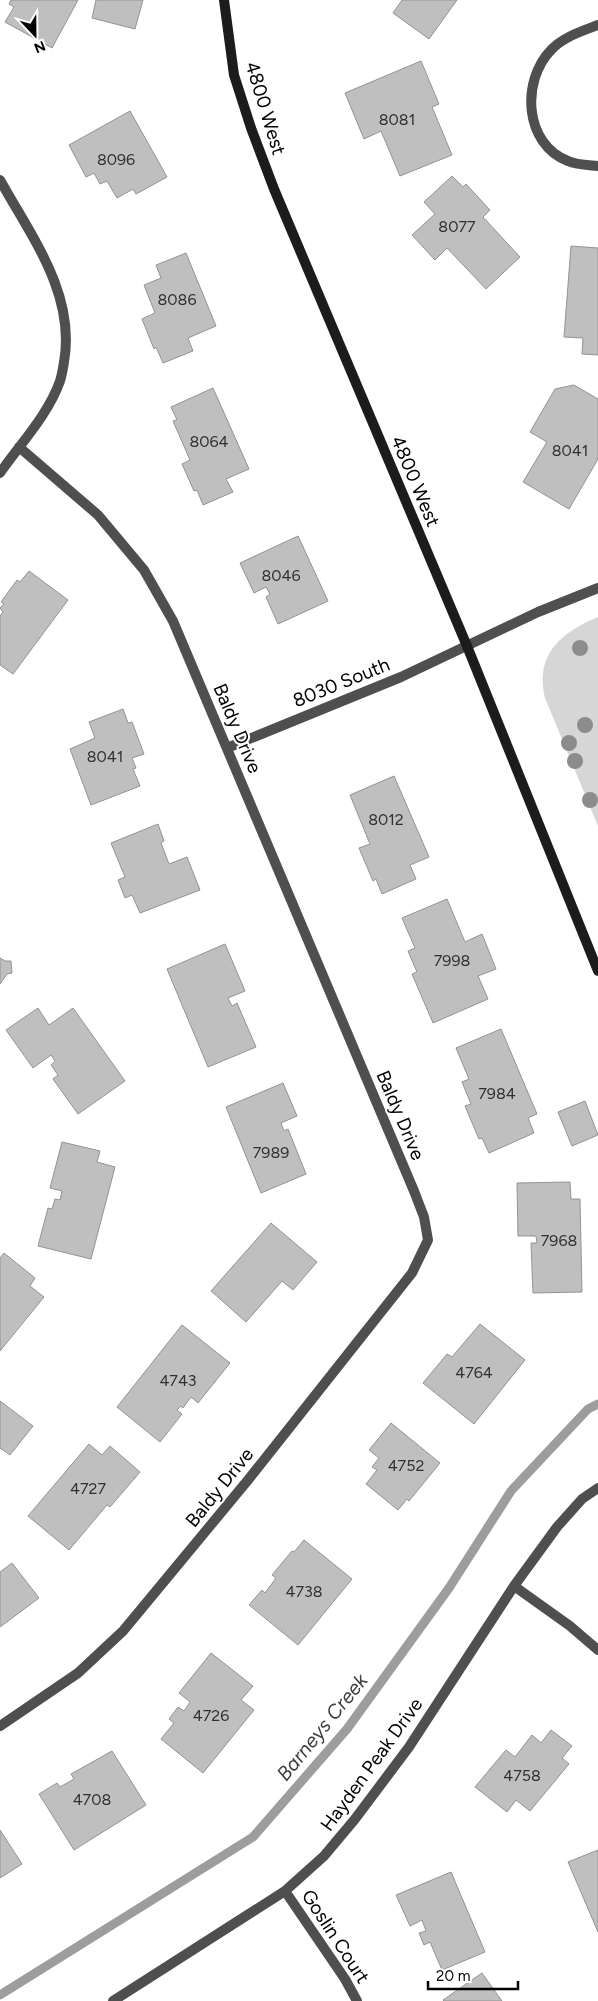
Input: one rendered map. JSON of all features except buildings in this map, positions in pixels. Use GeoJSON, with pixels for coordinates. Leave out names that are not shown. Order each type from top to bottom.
{"type":"FeatureCollection","features":[{"type":"Feature","properties":{"kind":"street","name":"4800 West"},"geometry":{"type":"LineString","coordinates":[[224,0],[234,75],[261,154],[467,646],[598,971]]}},
{"type":"Feature","properties":{"kind":"street"},"geometry":{"type":"LineString","coordinates":[[598,25],[570,36],[551,49],[540,63],[534,77],[530,100],[535,125],[542,139],[553,152],[567,161],[598,166]]}},
{"type":"Feature","properties":{"kind":"street"},"geometry":{"type":"LineString","coordinates":[[0,180],[53,275],[64,311],[67,346],[61,380],[45,411],[0,473]]}},
{"type":"Feature","properties":{"kind":"street","name":"Baldy Drive"},"geometry":{"type":"LineString","coordinates":[[0,1726],[78,1673],[123,1630],[248,1480],[412,1273],[428,1240],[424,1218],[414,1191],[174,621],[144,570],[98,515],[19,447]]}},
{"type":"Feature","properties":{"kind":"street","name":"8030 South"},"geometry":{"type":"LineString","coordinates":[[227,748],[400,677],[538,612],[598,588]]}},
{"type":"Feature","properties":{"kind":"street","name":"Hayden Peak Drive"},"geometry":{"type":"LineString","coordinates":[[113,2001],[285,1891],[324,1856],[355,1820],[409,1747],[514,1586],[556,1527],[582,1499],[598,1488]]}},
{"type":"Feature","properties":{"kind":"street"},"geometry":{"type":"LineString","coordinates":[[514,1586],[570,1626],[598,1650]]}},
{"type":"Feature","properties":{"kind":"street","name":"Goslin Court"},"geometry":{"type":"LineString","coordinates":[[285,1891],[345,1979],[357,2001]]}},
{"type":"Feature","properties":{"kind":"shaded area"},"geometry":{"type":"Polygon","coordinates":[[[598,617],[598,826],[545,698],[543,683],[547,657],[554,647],[573,630],[598,617]]]}},
{"type":"Feature","properties":{"kind":"waterway","name":"Barneys Creek"},"geometry":{"type":"LineString","coordinates":[[0,1995],[253,1837],[347,1729],[449,1588],[511,1491],[588,1409],[598,1404]]}}]}
